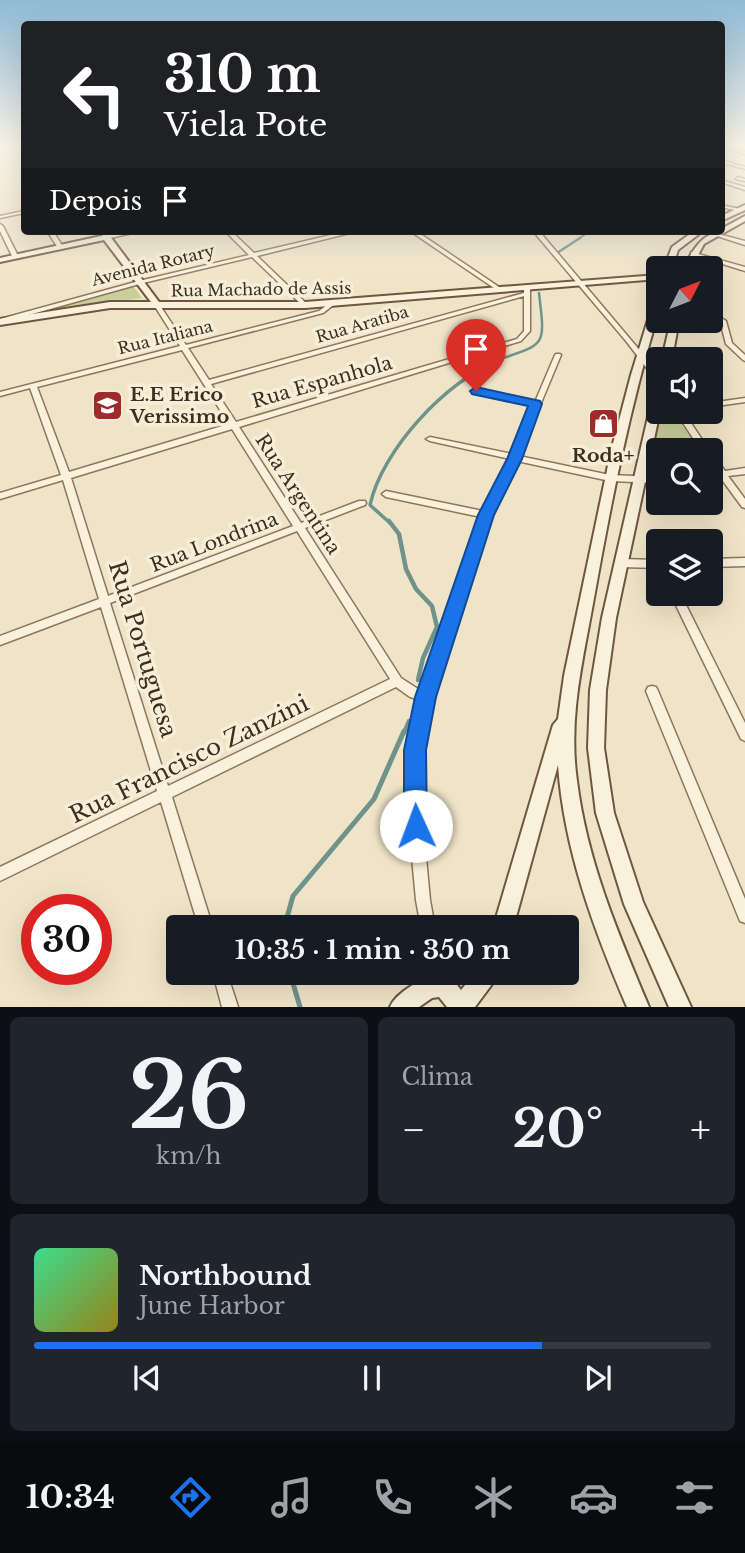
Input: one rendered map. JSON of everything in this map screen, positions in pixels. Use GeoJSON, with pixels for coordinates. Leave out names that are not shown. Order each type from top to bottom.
{"type":"FeatureCollection","features":[{"type":"Feature","properties":{"kind":"main road"},"geometry":{"type":"LineString","coordinates":[[725,217],[742,208]]}},
{"type":"Feature","properties":{"kind":"main road"},"geometry":{"type":"LineString","coordinates":[[725,230],[744,220]]}},
{"type":"Feature","properties":{"kind":"main road","name":"Rua Argentina"},"geometry":{"type":"LineString","coordinates":[[105,235],[157,305]]}},
{"type":"Feature","properties":{"kind":"main road"},"geometry":{"type":"LineString","coordinates":[[672,256],[675,249],[694,235]]}},
{"type":"Feature","properties":{"kind":"main road"},"geometry":{"type":"LineString","coordinates":[[692,256],[702,243],[714,235]]}},
{"type":"Feature","properties":{"kind":"main road"},"geometry":{"type":"LineString","coordinates":[[579,286],[646,278]]}},
{"type":"Feature","properties":{"kind":"main road","name":"Rua Machado de Assis"},"geometry":{"type":"LineString","coordinates":[[0,322],[49,310],[110,305],[333,303],[499,289],[579,286]]}},
{"type":"Feature","properties":{"kind":"main road"},"geometry":{"type":"LineString","coordinates":[[507,915],[567,704],[610,478],[648,333]]}},
{"type":"Feature","properties":{"kind":"main road"},"geometry":{"type":"LineString","coordinates":[[652,424],[609,618],[598,690],[598,779],[605,813],[634,904],[680,1007]]}},
{"type":"Feature","properties":{"kind":"main road"},"geometry":{"type":"LineString","coordinates":[[567,704],[565,750],[579,836],[603,920],[638,1007]]}},
{"type":"Feature","properties":{"kind":"main road"},"geometry":{"type":"LineString","coordinates":[[401,1007],[428,985]]}},
{"type":"Feature","properties":{"kind":"main road"},"geometry":{"type":"LineString","coordinates":[[437,985],[460,1007],[478,985]]}},
{"type":"Feature","properties":{"kind":"street"},"geometry":{"type":"LineString","coordinates":[[0,217],[21,213]]}},
{"type":"Feature","properties":{"kind":"street"},"geometry":{"type":"LineString","coordinates":[[0,226],[15,256]]}},
{"type":"Feature","properties":{"kind":"street"},"geometry":{"type":"LineString","coordinates":[[52,235],[60,247]]}},
{"type":"Feature","properties":{"kind":"street"},"geometry":{"type":"LineString","coordinates":[[0,260],[101,235]]}},
{"type":"Feature","properties":{"kind":"street"},"geometry":{"type":"LineString","coordinates":[[232,235],[305,304]]}},
{"type":"Feature","properties":{"kind":"street","name":"Avenida Rotary"},"geometry":{"type":"LineString","coordinates":[[49,310],[141,282],[338,235]]}},
{"type":"Feature","properties":{"kind":"street"},"geometry":{"type":"LineString","coordinates":[[419,235],[499,289]]}},
{"type":"Feature","properties":{"kind":"street"},"geometry":{"type":"LineString","coordinates":[[539,235],[579,286],[646,361]]}},
{"type":"Feature","properties":{"kind":"street"},"geometry":{"type":"LineString","coordinates":[[719,235],[745,243]]}},
{"type":"Feature","properties":{"kind":"street"},"geometry":{"type":"LineString","coordinates":[[693,253],[745,269]]}},
{"type":"Feature","properties":{"kind":"street","name":"Rua Aratiba"},"geometry":{"type":"LineString","coordinates":[[206,383],[527,290]]}},
{"type":"Feature","properties":{"kind":"street","name":"Rua Espanhola"},"geometry":{"type":"LineString","coordinates":[[0,496],[519,340],[527,331],[527,290]]}},
{"type":"Feature","properties":{"kind":"street","name":"Rua Italiana"},"geometry":{"type":"LineString","coordinates":[[0,394],[320,312],[333,303]]}},
{"type":"Feature","properties":{"kind":"street","name":"Rua Argentina"},"geometry":{"type":"LineString","coordinates":[[157,305],[397,681],[425,697]]}},
{"type":"Feature","properties":{"kind":"street"},"geometry":{"type":"LineString","coordinates":[[723,321],[729,344],[745,359]]}},
{"type":"Feature","properties":{"kind":"street"},"geometry":{"type":"LineString","coordinates":[[425,915],[414,773],[415,750],[425,697],[486,515],[514,459],[558,355]]}},
{"type":"Feature","properties":{"kind":"street","name":"Rua Portuguesa"},"geometry":{"type":"LineString","coordinates":[[33,386],[66,475],[202,915]]}},
{"type":"Feature","properties":{"kind":"street"},"geometry":{"type":"LineString","coordinates":[[476,391],[536,404]]}},
{"type":"Feature","properties":{"kind":"street"},"geometry":{"type":"LineString","coordinates":[[723,403],[745,400]]}},
{"type":"Feature","properties":{"kind":"street"},"geometry":{"type":"LineString","coordinates":[[430,439],[610,478],[646,481]]}},
{"type":"Feature","properties":{"kind":"street"},"geometry":{"type":"LineString","coordinates":[[723,475],[745,471]]}},
{"type":"Feature","properties":{"kind":"street"},"geometry":{"type":"LineString","coordinates":[[723,476],[745,505]]}},
{"type":"Feature","properties":{"kind":"street"},"geometry":{"type":"LineString","coordinates":[[386,494],[486,515]]}},
{"type":"Feature","properties":{"kind":"street","name":"Rua Londrina"},"geometry":{"type":"LineString","coordinates":[[0,641],[362,503]]}},
{"type":"Feature","properties":{"kind":"street"},"geometry":{"type":"LineString","coordinates":[[723,563],[745,562]]}},
{"type":"Feature","properties":{"kind":"street"},"geometry":{"type":"LineString","coordinates":[[621,563],[646,564]]}},
{"type":"Feature","properties":{"kind":"street"},"geometry":{"type":"LineString","coordinates":[[681,606],[745,735]]}},
{"type":"Feature","properties":{"kind":"street","name":"Rua Francisco Zanzini"},"geometry":{"type":"LineString","coordinates":[[0,874],[397,681]]}},
{"type":"Feature","properties":{"kind":"street"},"geometry":{"type":"LineString","coordinates":[[652,691],[745,916]]}},
{"type":"Feature","properties":{"kind":"street"},"geometry":{"type":"LineString","coordinates":[[224,985],[230,1007]]}},
{"type":"Feature","properties":{"kind":"green space"},"geometry":{"type":"Polygon","coordinates":[[[133,286],[142,298],[44,311],[133,286]]]}},
{"type":"Feature","properties":{"kind":"green space"},"geometry":{"type":"Polygon","coordinates":[[[657,424],[682,424],[692,438],[655,438],[657,424]]]}},
{"type":"Feature","properties":{"kind":"waterway"},"geometry":{"type":"LineString","coordinates":[[578,239],[584,235]]}},
{"type":"Feature","properties":{"kind":"waterway"},"geometry":{"type":"LineString","coordinates":[[557,253],[578,239]]}},
{"type":"Feature","properties":{"kind":"waterway"},"geometry":{"type":"LineString","coordinates":[[493,362],[523,351],[538,342],[542,325],[539,293]]}},
{"type":"Feature","properties":{"kind":"waterway"},"geometry":{"type":"LineString","coordinates":[[390,523],[370,505],[388,462],[419,420],[438,401],[458,384],[498,361]]}},
{"type":"Feature","properties":{"kind":"waterway"},"geometry":{"type":"LineString","coordinates":[[389,521],[399,534],[406,569],[416,589],[432,606],[437,627],[423,658],[418,680]]}},
{"type":"Feature","properties":{"kind":"waterway"},"geometry":{"type":"LineString","coordinates":[[404,733],[409,721]]}},
{"type":"Feature","properties":{"kind":"waterway"},"geometry":{"type":"LineString","coordinates":[[288,915],[293,896],[374,799],[404,731]]}},
{"type":"Feature","properties":{"kind":"waterway"},"geometry":{"type":"LineString","coordinates":[[294,985],[300,1007]]}},
{"type":"Feature","properties":{"kind":"place","name":"E.E Erico Verissimo"},"geometry":{"type":"Point","coordinates":[107,405]}},
{"type":"Feature","properties":{"kind":"place","name":"Roda+"},"geometry":{"type":"Point","coordinates":[603,424]}},
{"type":"Feature","properties":{"kind":"route"},"geometry":{"type":"LineString","coordinates":[[416,826],[415,750],[425,697],[486,515],[514,459],[536,404],[476,391]]}}]}
